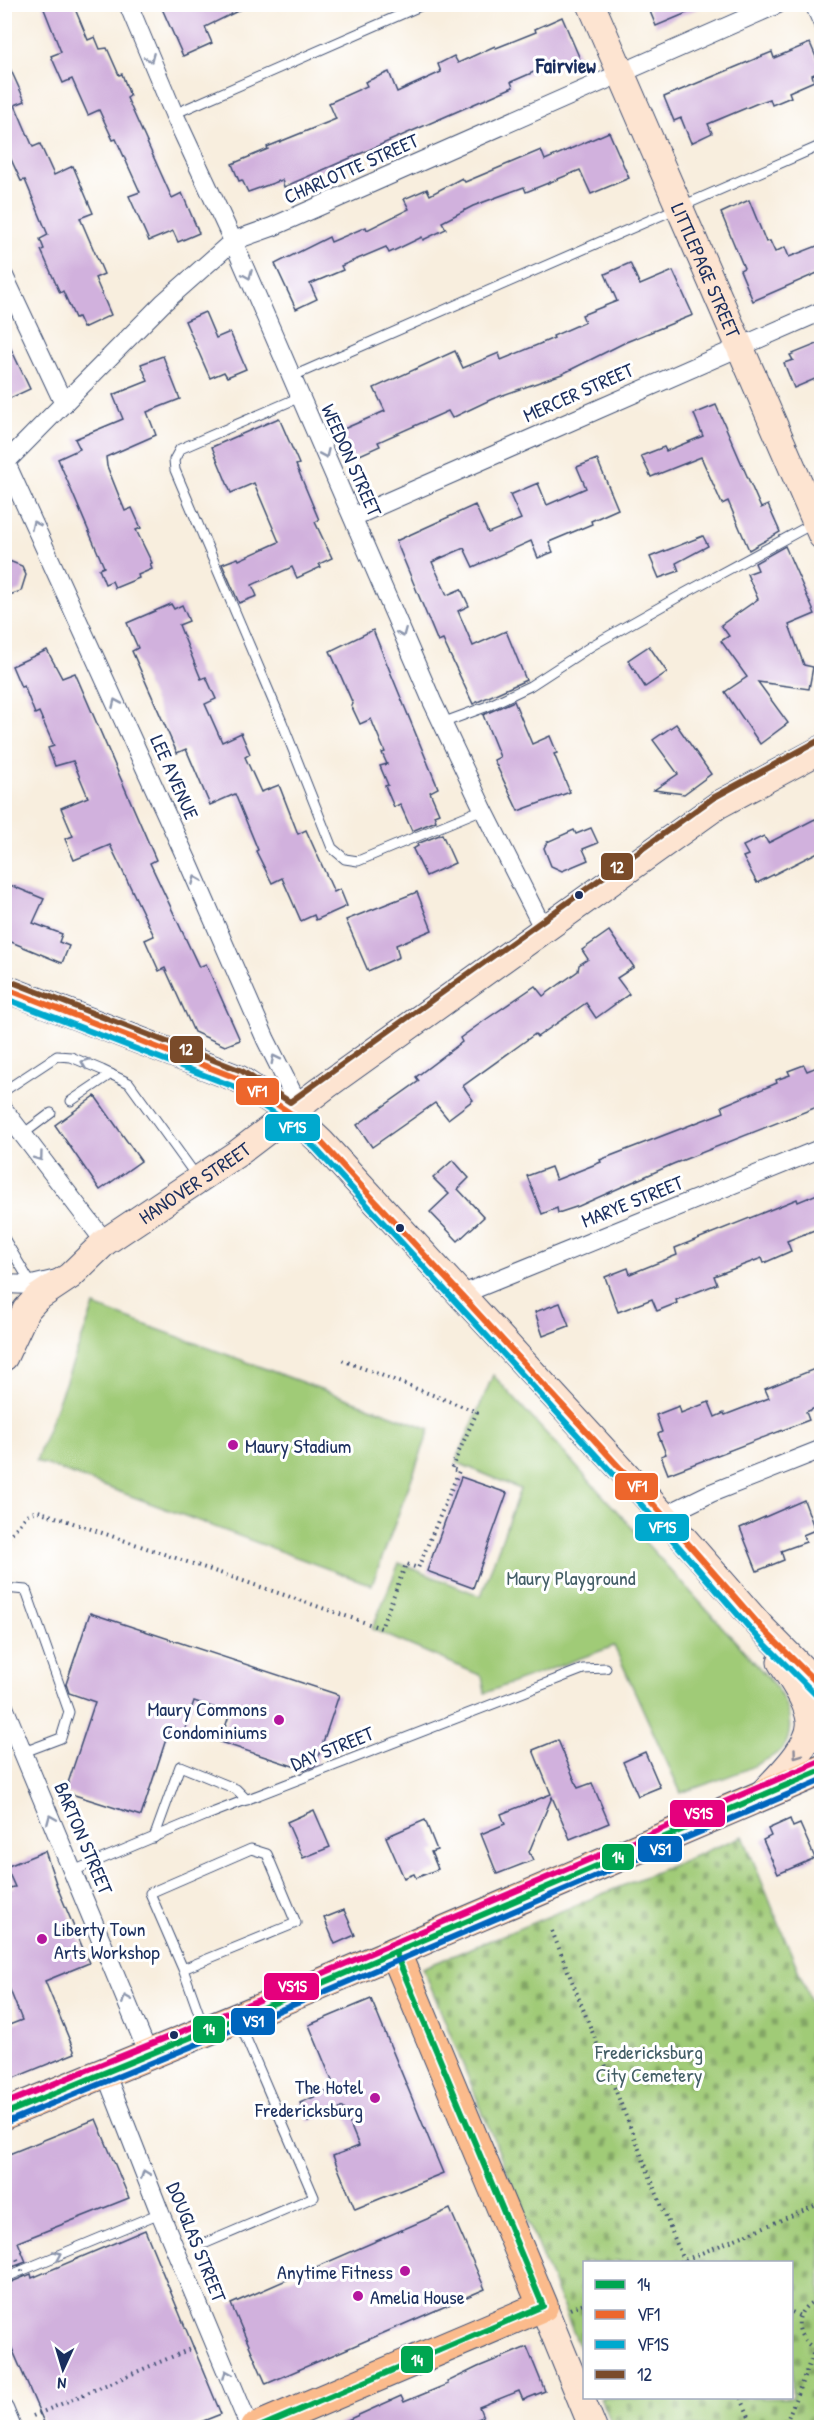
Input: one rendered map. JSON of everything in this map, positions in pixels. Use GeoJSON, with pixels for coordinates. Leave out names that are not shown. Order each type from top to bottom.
{"type":"FeatureCollection","features":[{"type":"Feature","properties":{"kind":"main road"},"geometry":{"type":"LineString","coordinates":[[4,2114],[395,1952],[822,1770]]}},
{"type":"Feature","properties":{"kind":"main road"},"geometry":{"type":"LineString","coordinates":[[256,2427],[555,2308],[395,1952]]}},
{"type":"Feature","properties":{"kind":"street","name":"WEEDON STREET"},"geometry":{"type":"LineString","coordinates":[[128,4],[174,114],[233,241],[442,723],[544,930]]}},
{"type":"Feature","properties":{"kind":"street","name":"LITTLEPAGE STREET"},"geometry":{"type":"LineString","coordinates":[[591,4],[819,529]]}},
{"type":"Feature","properties":{"kind":"street","name":"CHARLOTTE STREET"},"geometry":{"type":"LineString","coordinates":[[5,463],[163,303],[233,241],[272,227],[778,4]]}},
{"type":"Feature","properties":{"kind":"street"},"geometry":{"type":"LineString","coordinates":[[814,4],[822,22]]}},
{"type":"Feature","properties":{"kind":"street"},"geometry":{"type":"LineString","coordinates":[[4,276],[63,404]]}},
{"type":"Feature","properties":{"kind":"street","name":"MERCER STREET"},"geometry":{"type":"LineString","coordinates":[[352,517],[822,311]]}},
{"type":"Feature","properties":{"kind":"street","name":"LEE AVENUE"},"geometry":{"type":"LineString","coordinates":[[5,463],[173,829],[266,1040],[292,1092],[290,1113]]}},
{"type":"Feature","properties":{"kind":"street"},"geometry":{"type":"LineString","coordinates":[[793,764],[822,739]]}},
{"type":"Feature","properties":{"kind":"street","name":"HANOVER STREET"},"geometry":{"type":"LineString","coordinates":[[4,1357],[26,1310],[37,1298],[70,1276],[105,1242],[199,1179],[718,805],[822,749]]}},
{"type":"Feature","properties":{"kind":"street"},"geometry":{"type":"LineString","coordinates":[[4,988],[238,1079],[290,1113],[321,1142],[664,1516],[761,1627],[822,1689]]}},
{"type":"Feature","properties":{"kind":"street"},"geometry":{"type":"LineString","coordinates":[[4,1110],[105,1242]]}},
{"type":"Feature","properties":{"kind":"street","name":"MARYE STREET"},"geometry":{"type":"LineString","coordinates":[[460,1295],[822,1148]]}},
{"type":"Feature","properties":{"kind":"street"},"geometry":{"type":"LineString","coordinates":[[4,1284],[32,1285],[70,1276]]}},
{"type":"Feature","properties":{"kind":"street"},"geometry":{"type":"LineString","coordinates":[[664,1516],[711,1493],[822,1449]]}},
{"type":"Feature","properties":{"kind":"street"},"geometry":{"type":"LineString","coordinates":[[761,1627],[799,1692],[810,1722],[803,1746],[762,1794]]}},
{"type":"Feature","properties":{"kind":"street","name":"BARTON STREET"},"geometry":{"type":"LineString","coordinates":[[4,1707],[148,2053]]}},
{"type":"Feature","properties":{"kind":"street","name":"DOUGLAS STREET"},"geometry":{"type":"LineString","coordinates":[[105,2072],[160,2213],[250,2427]]}},
{"type":"Feature","properties":{"kind":"street"},"geometry":{"type":"LineString","coordinates":[[555,2308],[583,2396]]}},
{"type":"Feature","properties":{"kind":"street"},"geometry":{"type":"LineString","coordinates":[[584,2399],[593,2427]]}},
{"type":"Feature","properties":{"kind":"street"},"geometry":{"type":"LineString","coordinates":[[4,2409],[12,2427]]}},
{"type":"Feature","properties":{"kind":"lane"},"geometry":{"type":"LineString","coordinates":[[174,114],[424,4]]}},
{"type":"Feature","properties":{"kind":"lane"},"geometry":{"type":"LineString","coordinates":[[291,377],[822,145]]}},
{"type":"Feature","properties":{"kind":"lane"},"geometry":{"type":"LineString","coordinates":[[300,397],[180,449],[174,460],[175,470],[282,722],[332,848],[345,860],[358,861],[483,809]]}},
{"type":"Feature","properties":{"kind":"lane"},"geometry":{"type":"LineString","coordinates":[[442,723],[488,706],[530,686],[624,627],[819,529]]}},
{"type":"Feature","properties":{"kind":"lane"},"geometry":{"type":"LineString","coordinates":[[4,1091],[57,1056],[71,1057],[111,1074],[129,1083],[199,1179]]}},
{"type":"Feature","properties":{"kind":"lane"},"geometry":{"type":"LineString","coordinates":[[70,1101],[111,1074]]}},
{"type":"Feature","properties":{"kind":"lane"},"geometry":{"type":"LineString","coordinates":[[23,1134],[51,1113]]}},
{"type":"Feature","properties":{"kind":"lane"},"geometry":{"type":"LineString","coordinates":[[5,1239],[32,1285]]}},
{"type":"Feature","properties":{"kind":"lane"},"geometry":{"type":"LineString","coordinates":[[4,1588],[26,1590],[69,1712],[61,1738],[24,1752]]}},
{"type":"Feature","properties":{"kind":"lane","name":"DAY STREET"},"geometry":{"type":"LineString","coordinates":[[74,1871],[247,1800],[583,1669],[606,1668]]}},
{"type":"Feature","properties":{"kind":"lane"},"geometry":{"type":"LineString","coordinates":[[154,1838],[180,1766],[236,1789],[247,1800]]}},
{"type":"Feature","properties":{"kind":"lane"},"geometry":{"type":"LineString","coordinates":[[183,1969],[296,1923],[267,1854],[251,1849],[150,1893],[183,1969],[205,2030]]}},
{"type":"Feature","properties":{"kind":"lane"},"geometry":{"type":"LineString","coordinates":[[206,2243],[314,2197],[236,2017]]}},
{"type":"Feature","properties":{"kind":"lane"},"geometry":{"type":"LineString","coordinates":[[4,2278],[160,2213]]}},
{"type":"Feature","properties":{"kind":"path"},"geometry":{"type":"LineString","coordinates":[[4,1542],[28,1514],[38,1510],[381,1628],[406,1564],[418,1568],[459,1472],[451,1469],[477,1412],[339,1359]]}},
{"type":"Feature","properties":{"kind":"path"},"geometry":{"type":"LineString","coordinates":[[552,1931],[684,2261]]}},
{"type":"Feature","properties":{"kind":"path"},"geometry":{"type":"LineString","coordinates":[[686,2261],[822,2203]]}},
{"type":"Feature","properties":{"kind":"path"},"geometry":{"type":"LineString","coordinates":[[17,2259],[26,2280]]}},
{"type":"Feature","properties":{"kind":"path"},"geometry":{"type":"LineString","coordinates":[[822,2298],[810,2302],[800,2316],[798,2325],[804,2342],[822,2351]]}},
{"type":"Feature","properties":{"kind":"path"},"geometry":{"type":"LineString","coordinates":[[555,2308],[583,2303]]}},
{"type":"Feature","properties":{"kind":"path"},"geometry":{"type":"LineString","coordinates":[[793,2312],[800,2316]]}},
{"type":"Feature","properties":{"kind":"path"},"geometry":{"type":"LineString","coordinates":[[33,2416],[200,2346]]}},
{"type":"Feature","properties":{"kind":"path"},"geometry":{"type":"LineString","coordinates":[[784,2427],[815,2349]]}},
{"type":"Feature","properties":{"kind":"path"},"geometry":{"type":"LineString","coordinates":[[742,2399],[754,2427]]}},
{"type":"Feature","properties":{"kind":"green space","name":"Maury Stadium"},"geometry":{"type":"Polygon","coordinates":[[[94,1306],[430,1429],[372,1585],[36,1461],[94,1306]]]}},
{"type":"Feature","properties":{"kind":"green space","name":"Maury Playground"},"geometry":{"type":"Polygon","coordinates":[[[493,1375],[776,1687],[787,1710],[789,1730],[785,1745],[773,1756],[734,1774],[681,1793],[614,1646],[485,1693],[482,1676],[372,1629],[399,1563],[481,1596],[520,1489],[456,1462],[493,1375]]]}},
{"type":"Feature","properties":{"kind":"green space","name":"Fredericksburg City Cemetery"},"geometry":{"type":"Polygon","coordinates":[[[743,1836],[821,2026],[821,2427],[613,2427],[601,2399],[793,2399],[793,2261],[583,2261],[583,2356],[423,1968],[743,1836]]]}},
{"type":"Feature","properties":{"kind":"building"},"geometry":{"type":"Polygon","coordinates":[[[42,4],[73,4],[88,40],[95,37],[100,49],[107,48],[119,75],[122,74],[130,96],[127,98],[172,198],[182,193],[199,233],[178,242],[173,231],[149,241],[129,196],[140,192],[116,139],[113,140],[99,110],[88,115],[72,79],[63,83],[51,56],[61,52],[42,4]]]}},
{"type":"Feature","properties":{"kind":"building"},"geometry":{"type":"Polygon","coordinates":[[[160,4],[252,4],[205,27],[212,43],[183,56],[160,4]]]}},
{"type":"Feature","properties":{"kind":"building"},"geometry":{"type":"Polygon","coordinates":[[[647,4],[706,4],[706,5],[656,26],[647,4]]]}},
{"type":"Feature","properties":{"kind":"building"},"geometry":{"type":"Polygon","coordinates":[[[562,17],[580,59],[552,71],[550,65],[511,82],[513,87],[284,187],[282,180],[248,192],[242,180],[239,181],[232,164],[336,119],[329,103],[367,86],[365,82],[389,72],[397,92],[441,72],[438,64],[454,56],[458,63],[495,46],[496,48],[536,32],[535,29],[562,17]]]}},
{"type":"Feature","properties":{"kind":"building"},"geometry":{"type":"Polygon","coordinates":[[[810,43],[822,71],[812,75],[814,81],[789,92],[791,97],[772,105],[770,99],[708,124],[712,133],[691,143],[681,118],[674,121],[664,97],[772,52],[774,58],[810,43]]]}},
{"type":"Feature","properties":{"kind":"building"},"geometry":{"type":"Polygon","coordinates":[[[4,55],[25,101],[15,105],[33,147],[40,144],[54,175],[73,166],[93,213],[80,218],[104,274],[95,278],[111,315],[83,328],[78,317],[75,318],[63,291],[60,293],[41,250],[44,249],[40,239],[48,235],[25,180],[21,181],[4,144],[4,55]]]}},
{"type":"Feature","properties":{"kind":"building"},"geometry":{"type":"Polygon","coordinates":[[[609,132],[629,178],[591,194],[580,170],[526,192],[524,187],[473,206],[442,222],[446,229],[423,240],[422,237],[389,253],[386,247],[341,266],[343,270],[310,284],[317,299],[296,309],[275,264],[329,237],[331,242],[366,227],[367,230],[409,209],[404,199],[427,189],[430,195],[462,178],[465,182],[541,150],[545,160],[609,132]]]}},
{"type":"Feature","properties":{"kind":"building"},"geometry":{"type":"Polygon","coordinates":[[[749,200],[766,242],[770,241],[775,252],[785,247],[789,257],[822,244],[822,271],[753,301],[740,270],[744,268],[721,213],[749,200]]]}},
{"type":"Feature","properties":{"kind":"building"},"geometry":{"type":"Polygon","coordinates":[[[630,263],[640,285],[673,271],[693,315],[626,342],[562,374],[492,399],[452,418],[448,411],[378,442],[380,446],[351,459],[339,431],[385,411],[374,388],[455,351],[463,368],[499,353],[501,360],[554,338],[553,336],[585,322],[582,315],[617,301],[605,274],[630,263]]]}},
{"type":"Feature","properties":{"kind":"building"},"geometry":{"type":"Polygon","coordinates":[[[205,312],[216,338],[230,332],[246,369],[227,377],[224,372],[210,378],[185,321],[205,312]]]}},
{"type":"Feature","properties":{"kind":"building"},"geometry":{"type":"Polygon","coordinates":[[[4,334],[30,389],[4,401],[4,334]]]}},
{"type":"Feature","properties":{"kind":"building"},"geometry":{"type":"Polygon","coordinates":[[[822,342],[822,376],[794,388],[784,363],[793,360],[790,355],[822,342]]]}},
{"type":"Feature","properties":{"kind":"building"},"geometry":{"type":"Polygon","coordinates":[[[163,356],[180,399],[147,412],[156,435],[106,457],[107,466],[125,511],[132,508],[141,528],[136,530],[152,563],[150,564],[152,569],[138,575],[139,578],[115,588],[112,581],[105,584],[99,569],[104,567],[58,459],[80,449],[75,439],[123,419],[113,395],[148,381],[141,364],[163,356]]]}},
{"type":"Feature","properties":{"kind":"building"},"geometry":{"type":"Polygon","coordinates":[[[716,405],[761,508],[768,505],[780,532],[749,550],[728,501],[722,504],[701,457],[651,477],[641,456],[664,447],[666,451],[703,436],[694,414],[716,405]]]}},
{"type":"Feature","properties":{"kind":"building"},"geometry":{"type":"Polygon","coordinates":[[[279,418],[299,464],[296,465],[319,520],[315,522],[332,558],[319,564],[321,567],[297,578],[292,567],[252,585],[257,596],[239,603],[222,564],[238,558],[239,560],[279,542],[254,483],[231,493],[212,447],[279,418]]]}},
{"type":"Feature","properties":{"kind":"building"},"geometry":{"type":"Polygon","coordinates":[[[597,459],[618,509],[591,521],[592,524],[549,542],[553,552],[538,558],[531,541],[473,567],[464,548],[432,562],[447,595],[461,589],[469,606],[458,611],[473,646],[506,631],[526,680],[473,704],[443,640],[438,642],[396,541],[475,505],[488,533],[521,519],[510,495],[538,483],[547,505],[586,488],[577,467],[597,459]]]}},
{"type":"Feature","properties":{"kind":"building"},"geometry":{"type":"Polygon","coordinates":[[[703,536],[708,546],[676,563],[679,571],[659,578],[650,557],[703,536]]]}},
{"type":"Feature","properties":{"kind":"building"},"geometry":{"type":"Polygon","coordinates":[[[785,546],[815,614],[789,625],[804,665],[813,667],[809,689],[758,682],[788,723],[760,744],[725,692],[747,677],[721,641],[729,636],[721,625],[758,599],[747,574],[758,570],[755,563],[785,546]]]}},
{"type":"Feature","properties":{"kind":"building"},"geometry":{"type":"Polygon","coordinates":[[[4,559],[22,566],[26,575],[21,591],[4,597],[4,559]]]}},
{"type":"Feature","properties":{"kind":"building"},"geometry":{"type":"Polygon","coordinates":[[[171,604],[174,609],[182,605],[189,621],[179,625],[201,679],[206,677],[216,699],[205,704],[222,742],[241,733],[250,754],[245,757],[261,792],[279,785],[298,834],[306,830],[334,892],[340,889],[347,906],[316,920],[314,915],[301,921],[282,878],[272,883],[256,851],[258,850],[235,794],[210,805],[186,749],[177,753],[132,651],[138,648],[127,623],[171,604]]]}},
{"type":"Feature","properties":{"kind":"building"},"geometry":{"type":"Polygon","coordinates":[[[373,630],[438,788],[430,792],[439,813],[434,815],[436,821],[412,831],[400,804],[394,807],[385,786],[388,785],[380,766],[387,764],[382,753],[385,752],[371,719],[360,724],[330,651],[373,630]]]}},
{"type":"Feature","properties":{"kind":"building"},"geometry":{"type":"Polygon","coordinates":[[[649,646],[667,672],[645,687],[628,660],[649,646]]]}},
{"type":"Feature","properties":{"kind":"building"},"geometry":{"type":"Polygon","coordinates":[[[47,650],[62,678],[75,673],[156,860],[150,863],[199,967],[206,964],[240,1040],[225,1046],[194,1032],[165,968],[159,971],[145,940],[154,936],[110,845],[74,860],[65,839],[73,836],[61,808],[88,797],[73,761],[55,766],[48,748],[54,746],[39,712],[35,714],[24,686],[21,687],[12,666],[47,650]]]}},
{"type":"Feature","properties":{"kind":"building"},"geometry":{"type":"Polygon","coordinates":[[[514,701],[532,744],[550,736],[557,753],[554,754],[570,792],[518,811],[494,760],[500,757],[483,715],[514,701]]]}},
{"type":"Feature","properties":{"kind":"building"},"geometry":{"type":"Polygon","coordinates":[[[676,724],[711,774],[684,794],[654,790],[678,774],[653,740],[676,724]]]}},
{"type":"Feature","properties":{"kind":"building"},"geometry":{"type":"Polygon","coordinates":[[[815,819],[822,833],[822,850],[757,883],[743,857],[748,855],[743,846],[764,836],[768,843],[815,819]]]}},
{"type":"Feature","properties":{"kind":"building"},"geometry":{"type":"Polygon","coordinates":[[[591,828],[598,843],[583,849],[588,860],[562,871],[551,866],[544,848],[547,842],[574,830],[576,834],[591,828]]]}},
{"type":"Feature","properties":{"kind":"building"},"geometry":{"type":"Polygon","coordinates":[[[442,834],[455,863],[426,876],[413,849],[418,846],[417,844],[442,834]]]}},
{"type":"Feature","properties":{"kind":"building"},"geometry":{"type":"Polygon","coordinates":[[[10,885],[44,899],[33,923],[62,934],[59,942],[69,946],[62,963],[4,939],[4,899],[10,885]]]}},
{"type":"Feature","properties":{"kind":"building"},"geometry":{"type":"Polygon","coordinates":[[[417,892],[432,930],[396,945],[399,957],[368,971],[346,920],[417,892]]]}},
{"type":"Feature","properties":{"kind":"building"},"geometry":{"type":"Polygon","coordinates":[[[609,931],[634,967],[617,978],[629,994],[596,1018],[586,1003],[537,1037],[535,1034],[463,1086],[473,1100],[448,1119],[435,1103],[372,1147],[357,1125],[419,1081],[416,1077],[462,1042],[460,1038],[488,1018],[535,986],[543,996],[578,971],[579,965],[588,959],[582,950],[609,931]]]}},
{"type":"Feature","properties":{"kind":"building"},"geometry":{"type":"Polygon","coordinates":[[[804,1065],[807,1071],[822,1065],[822,1105],[673,1164],[579,1206],[558,1213],[557,1208],[542,1214],[527,1176],[551,1167],[556,1180],[601,1162],[600,1160],[724,1112],[722,1106],[777,1083],[776,1080],[790,1075],[788,1071],[804,1065]]]}},
{"type":"Feature","properties":{"kind":"building"},"geometry":{"type":"Polygon","coordinates":[[[95,1096],[141,1161],[100,1190],[55,1125],[95,1096]]]}},
{"type":"Feature","properties":{"kind":"building"},"geometry":{"type":"Polygon","coordinates":[[[453,1160],[469,1178],[458,1189],[484,1217],[458,1241],[430,1212],[449,1194],[433,1178],[453,1160]]]}},
{"type":"Feature","properties":{"kind":"building"},"geometry":{"type":"Polygon","coordinates":[[[822,1192],[822,1227],[787,1241],[791,1251],[764,1263],[762,1258],[714,1276],[717,1284],[676,1300],[677,1303],[657,1311],[652,1299],[618,1312],[605,1277],[628,1268],[630,1274],[677,1255],[675,1248],[797,1199],[798,1202],[822,1192]]]}},
{"type":"Feature","properties":{"kind":"building"},"geometry":{"type":"Polygon","coordinates":[[[560,1303],[569,1326],[543,1336],[535,1312],[560,1303]]]}},
{"type":"Feature","properties":{"kind":"building"},"geometry":{"type":"Polygon","coordinates":[[[822,1366],[822,1405],[806,1412],[809,1420],[668,1474],[661,1456],[666,1454],[658,1434],[662,1432],[656,1415],[679,1406],[681,1413],[709,1402],[715,1417],[724,1413],[725,1415],[769,1398],[765,1389],[822,1366]]]}},
{"type":"Feature","properties":{"kind":"building"},"geometry":{"type":"Polygon","coordinates":[[[461,1477],[507,1493],[473,1588],[427,1571],[461,1477]]]}},
{"type":"Feature","properties":{"kind":"building"},"geometry":{"type":"Polygon","coordinates":[[[804,1500],[815,1530],[803,1535],[806,1542],[781,1551],[784,1560],[757,1571],[740,1528],[804,1500]]]}},
{"type":"Feature","properties":{"kind":"building","name":"Maury Commons Condominiums"},"geometry":{"type":"Polygon","coordinates":[[[90,1613],[339,1695],[315,1766],[305,1770],[220,1742],[230,1713],[194,1701],[184,1732],[170,1727],[141,1816],[65,1792],[95,1702],[69,1693],[66,1684],[90,1613]]]}},
{"type":"Feature","properties":{"kind":"building"},"geometry":{"type":"Polygon","coordinates":[[[558,1740],[578,1788],[592,1783],[609,1823],[570,1839],[552,1797],[529,1852],[533,1860],[497,1874],[481,1834],[505,1824],[501,1814],[551,1794],[533,1750],[558,1740]]]}},
{"type":"Feature","properties":{"kind":"building"},"geometry":{"type":"Polygon","coordinates":[[[645,1752],[660,1787],[638,1796],[623,1762],[645,1752]]]}},
{"type":"Feature","properties":{"kind":"building"},"geometry":{"type":"Polygon","coordinates":[[[314,1810],[330,1847],[303,1858],[287,1822],[314,1810]]]}},
{"type":"Feature","properties":{"kind":"building"},"geometry":{"type":"Polygon","coordinates":[[[790,1819],[793,1827],[800,1824],[815,1858],[778,1874],[763,1840],[771,1836],[768,1829],[790,1819]]]}},
{"type":"Feature","properties":{"kind":"building"},"geometry":{"type":"Polygon","coordinates":[[[425,1820],[437,1850],[431,1852],[438,1869],[416,1878],[414,1874],[404,1878],[386,1837],[425,1820]]]}},
{"type":"Feature","properties":{"kind":"building"},"geometry":{"type":"Polygon","coordinates":[[[45,1851],[89,1963],[45,1981],[75,2053],[4,2082],[4,2027],[22,2020],[4,1975],[4,1889],[15,1887],[6,1867],[45,1851]]]}},
{"type":"Feature","properties":{"kind":"building"},"geometry":{"type":"Polygon","coordinates":[[[344,1910],[355,1935],[335,1944],[324,1918],[344,1910]]]}},
{"type":"Feature","properties":{"kind":"building","name":"The Hotel Fredericksburg"},"geometry":{"type":"Polygon","coordinates":[[[371,1999],[443,2173],[355,2209],[333,2156],[359,2146],[343,2107],[308,2122],[300,2103],[335,2088],[309,2025],[371,1999]]]}},
{"type":"Feature","properties":{"kind":"building"},"geometry":{"type":"Polygon","coordinates":[[[96,2119],[129,2198],[18,2242],[26,2262],[4,2270],[4,2156],[96,2119]]]}},
{"type":"Feature","properties":{"kind":"building","name":"Amelia House"},"geometry":{"type":"Polygon","coordinates":[[[450,2209],[485,2289],[266,2384],[231,2304],[450,2209]]]}},
{"type":"Feature","properties":{"kind":"building"},"geometry":{"type":"Polygon","coordinates":[[[145,2230],[221,2414],[188,2427],[46,2427],[4,2330],[4,2285],[31,2274],[32,2278],[145,2230]]]}},
{"type":"Feature","properties":{"kind":"building"},"geometry":{"type":"Polygon","coordinates":[[[527,2347],[545,2391],[523,2400],[519,2391],[479,2407],[483,2417],[456,2427],[332,2427],[401,2396],[404,2402],[448,2384],[447,2382],[478,2367],[527,2347]]]}},
{"type":"Feature","properties":{"kind":"transit line","name":"12"},"geometry":{"type":"LineString","coordinates":[[7,980],[242,1071],[290,1102],[713,798],[818,741]]}},
{"type":"Feature","properties":{"kind":"transit line","name":"VF1"},"geometry":{"type":"LineString","coordinates":[[4,988],[239,1079],[290,1113],[321,1142],[664,1516],[761,1627],[822,1688]]}},
{"type":"Feature","properties":{"kind":"transit line","name":"VF1S"},"geometry":{"type":"LineString","coordinates":[[4,998],[235,1087],[284,1120],[315,1148],[657,1522],[754,1633],[816,1695]]}},
{"type":"Feature","properties":{"kind":"transit line","name":"VS1S"},"geometry":{"type":"LineString","coordinates":[[4,2104],[298,1984],[818,1762]]}},
{"type":"Feature","properties":{"kind":"transit line","name":"14"},"geometry":{"type":"LineString","coordinates":[[4,2114],[301,1992],[822,1770]]}},
{"type":"Feature","properties":{"kind":"transit line","name":"VS1"},"geometry":{"type":"LineString","coordinates":[[7,2122],[305,2000],[822,1780]]}},
{"type":"Feature","properties":{"kind":"transit line","name":"14"},"geometry":{"type":"LineString","coordinates":[[257,2428],[543,2306],[395,1952]]}},
{"type":"Feature","properties":{"kind":"place","name":"Maury Stadium"},"geometry":{"type":"Point","coordinates":[233,1445]}},
{"type":"Feature","properties":{"kind":"place","name":"Maury Commons Condominiums"},"geometry":{"type":"Point","coordinates":[279,1720]}},
{"type":"Feature","properties":{"kind":"place","name":"Liberty Town Arts Workshop"},"geometry":{"type":"Point","coordinates":[42,1939]}},
{"type":"Feature","properties":{"kind":"place","name":"The Hotel Fredericksburg"},"geometry":{"type":"Point","coordinates":[375,2098]}},
{"type":"Feature","properties":{"kind":"place","name":"Anytime Fitness"},"geometry":{"type":"Point","coordinates":[405,2271]}},
{"type":"Feature","properties":{"kind":"place","name":"Amelia House"},"geometry":{"type":"Point","coordinates":[358,2296]}},
{"type":"Feature","properties":{"kind":"district","name":"Fairview"},"geometry":{"type":"Point","coordinates":[566,65]}}]}
